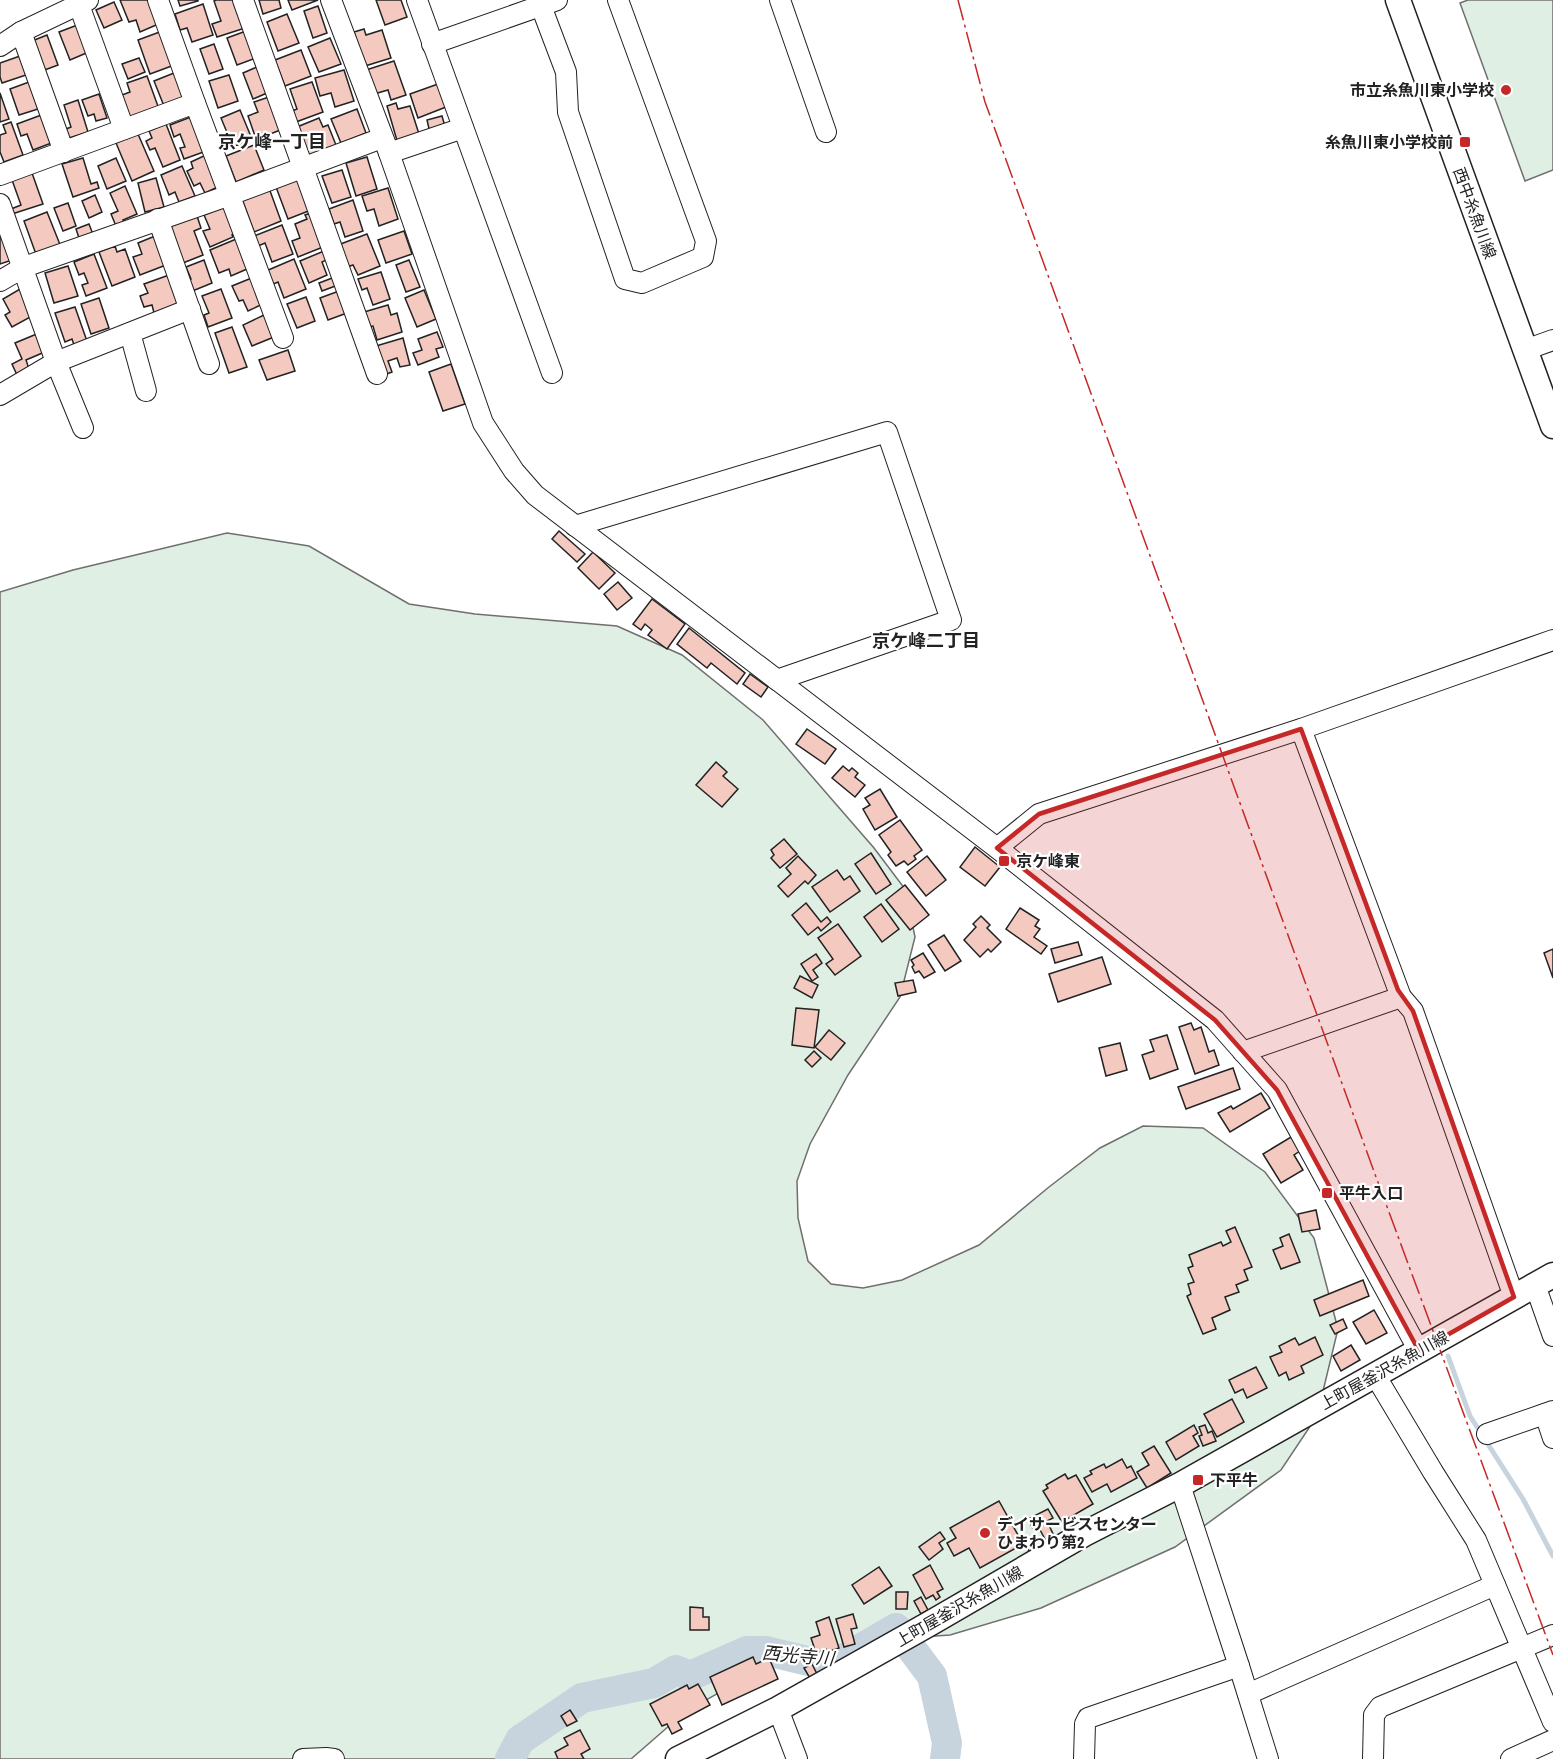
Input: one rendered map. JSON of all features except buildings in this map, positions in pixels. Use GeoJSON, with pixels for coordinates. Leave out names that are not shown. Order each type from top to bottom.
{"type":"FeatureCollection","features":[{"type":"Feature","properties":{"kind":"main road","name":"西中糸魚川線"},"geometry":{"type":"LineString","coordinates":[[1398,0],[1553,426]]}},
{"type":"Feature","properties":{"kind":"main road","name":"上町屋釜沢糸魚川線"},"geometry":{"type":"LineString","coordinates":[[678,1759],[778,1709],[1084,1534],[1180,1485],[1544,1280]]}},
{"type":"Feature","properties":{"kind":"street"},"geometry":{"type":"LineString","coordinates":[[158,0],[283,338]]}},
{"type":"Feature","properties":{"kind":"street"},"geometry":{"type":"LineString","coordinates":[[243,0],[377,374]]}},
{"type":"Feature","properties":{"kind":"street"},"geometry":{"type":"LineString","coordinates":[[331,0],[386,146],[483,423],[514,471],[535,495],[997,848],[1215,1020],[1277,1090],[1419,1350]]}},
{"type":"Feature","properties":{"kind":"street"},"geometry":{"type":"LineString","coordinates":[[417,0],[552,373]]}},
{"type":"Feature","properties":{"kind":"street"},"geometry":{"type":"LineString","coordinates":[[432,44],[549,3],[566,72],[568,112],[625,279],[642,283],[703,257],[706,241],[618,0]]}},
{"type":"Feature","properties":{"kind":"street"},"geometry":{"type":"LineString","coordinates":[[780,0],[826,132]]}},
{"type":"Feature","properties":{"kind":"street"},"geometry":{"type":"LineString","coordinates":[[0,46],[21,32],[84,3],[124,129]]}},
{"type":"Feature","properties":{"kind":"street"},"geometry":{"type":"LineString","coordinates":[[21,32],[64,152]]}},
{"type":"Feature","properties":{"kind":"street"},"geometry":{"type":"LineString","coordinates":[[0,175],[195,103]]}},
{"type":"Feature","properties":{"kind":"street"},"geometry":{"type":"LineString","coordinates":[[0,281],[24,267],[304,167],[463,128]]}},
{"type":"Feature","properties":{"kind":"street"},"geometry":{"type":"LineString","coordinates":[[0,204],[56,362],[83,429]]}},
{"type":"Feature","properties":{"kind":"street"},"geometry":{"type":"LineString","coordinates":[[158,219],[209,364]]}},
{"type":"Feature","properties":{"kind":"street"},"geometry":{"type":"LineString","coordinates":[[0,394],[56,362],[189,309]]}},
{"type":"Feature","properties":{"kind":"street"},"geometry":{"type":"LineString","coordinates":[[130,333],[146,391]]}},
{"type":"Feature","properties":{"kind":"street"},"geometry":{"type":"LineString","coordinates":[[1525,350],[1553,340]]}},
{"type":"Feature","properties":{"kind":"street"},"geometry":{"type":"LineString","coordinates":[[575,526],[887,432],[951,620],[777,680]]}},
{"type":"Feature","properties":{"kind":"street"},"geometry":{"type":"LineString","coordinates":[[997,848],[1040,814],[1300,729],[1553,640]]}},
{"type":"Feature","properties":{"kind":"street"},"geometry":{"type":"LineString","coordinates":[[1300,729],[1401,997],[1413,1011],[1514,1297]]}},
{"type":"Feature","properties":{"kind":"street"},"geometry":{"type":"LineString","coordinates":[[1243,1052],[1401,997]]}},
{"type":"Feature","properties":{"kind":"street"},"geometry":{"type":"LineString","coordinates":[[1544,1280],[1553,1336]]}},
{"type":"Feature","properties":{"kind":"street"},"geometry":{"type":"LineString","coordinates":[[1375,1375],[1476,1540],[1553,1722]]}},
{"type":"Feature","properties":{"kind":"street"},"geometry":{"type":"LineString","coordinates":[[1487,1434],[1549,1412],[1553,1438]]}},
{"type":"Feature","properties":{"kind":"street"},"geometry":{"type":"LineString","coordinates":[[1180,1485],[1268,1759]]}},
{"type":"Feature","properties":{"kind":"street"},"geometry":{"type":"LineString","coordinates":[[1248,1694],[1495,1585]]}},
{"type":"Feature","properties":{"kind":"street"},"geometry":{"type":"LineString","coordinates":[[1373,1759],[1374,1715],[1380,1707],[1553,1635]]}},
{"type":"Feature","properties":{"kind":"street"},"geometry":{"type":"LineString","coordinates":[[1084,1759],[1088,1718],[1239,1666]]}},
{"type":"Feature","properties":{"kind":"street"},"geometry":{"type":"LineString","coordinates":[[778,1709],[797,1759]]}},
{"type":"Feature","properties":{"kind":"street"},"geometry":{"type":"LineString","coordinates":[[1511,1759],[1553,1740]]}},
{"type":"Feature","properties":{"kind":"street"},"geometry":{"type":"LineString","coordinates":[[303,1759],[334,1759]]}},
{"type":"Feature","properties":{"kind":"highlighted area"},"geometry":{"type":"Polygon","coordinates":[[[1301,729],[1398,990],[1413,1011],[1514,1297],[1419,1351],[1277,1090],[1215,1020],[997,848],[1039,814],[1301,729]]]}},
{"type":"Feature","properties":{"kind":"green space","name":"市立糸魚川東小学校"},"geometry":{"type":"Polygon","coordinates":[[[1468,0],[1553,0],[1553,170],[1525,181],[1460,3],[1468,0]]]}},
{"type":"Feature","properties":{"kind":"green space"},"geometry":{"type":"Polygon","coordinates":[[[227,533],[309,546],[409,604],[475,614],[617,626],[682,655],[763,720],[874,848],[905,889],[915,937],[900,997],[848,1075],[810,1144],[797,1181],[798,1218],[808,1261],[831,1284],[863,1288],[902,1280],[979,1245],[1100,1148],[1143,1126],[1203,1128],[1265,1172],[1314,1238],[1338,1329],[1317,1416],[1281,1470],[1175,1547],[1041,1608],[950,1635],[863,1641],[783,1656],[685,1712],[631,1759],[0,1759],[0,592],[73,570],[227,533]]]}},
{"type":"Feature","properties":{"kind":"waterway"},"geometry":{"type":"LineString","coordinates":[[1448,1356],[1470,1416],[1523,1499],[1553,1556]]}},
{"type":"Feature","properties":{"kind":"waterway","name":"西光寺川"},"geometry":{"type":"LineString","coordinates":[[510,1759],[520,1740],[582,1698],[654,1683],[676,1670],[690,1676],[747,1651],[766,1651],[808,1661],[838,1662],[896,1628],[932,1676],[947,1743],[945,1759]]}},
{"type":"Feature","properties":{"kind":"power"},"geometry":{"type":"LineString","coordinates":[[958,0],[985,102],[1376,1177],[1553,1655]]}},
{"type":"Feature","properties":{"kind":"place","name":"市立糸魚川東小学校"},"geometry":{"type":"Point","coordinates":[1506,90]}},
{"type":"Feature","properties":{"kind":"place","name":"糸魚川東小学校前"},"geometry":{"type":"Point","coordinates":[1465,142]}},
{"type":"Feature","properties":{"kind":"place","name":"京ケ峰東"},"geometry":{"type":"Point","coordinates":[1004,861]}},
{"type":"Feature","properties":{"kind":"place","name":"平牛入口"},"geometry":{"type":"Point","coordinates":[1327,1193]}},
{"type":"Feature","properties":{"kind":"place","name":"下平牛"},"geometry":{"type":"Point","coordinates":[1198,1480]}},
{"type":"Feature","properties":{"kind":"place","name":"デイサービスセンター ひまわり第2"},"geometry":{"type":"Point","coordinates":[985,1533]}},
{"type":"Feature","properties":{"kind":"district","name":"京ケ峰一丁目"},"geometry":{"type":"Point","coordinates":[272,142]}},
{"type":"Feature","properties":{"kind":"district","name":"京ケ峰二丁目"},"geometry":{"type":"Point","coordinates":[926,641]}}]}
